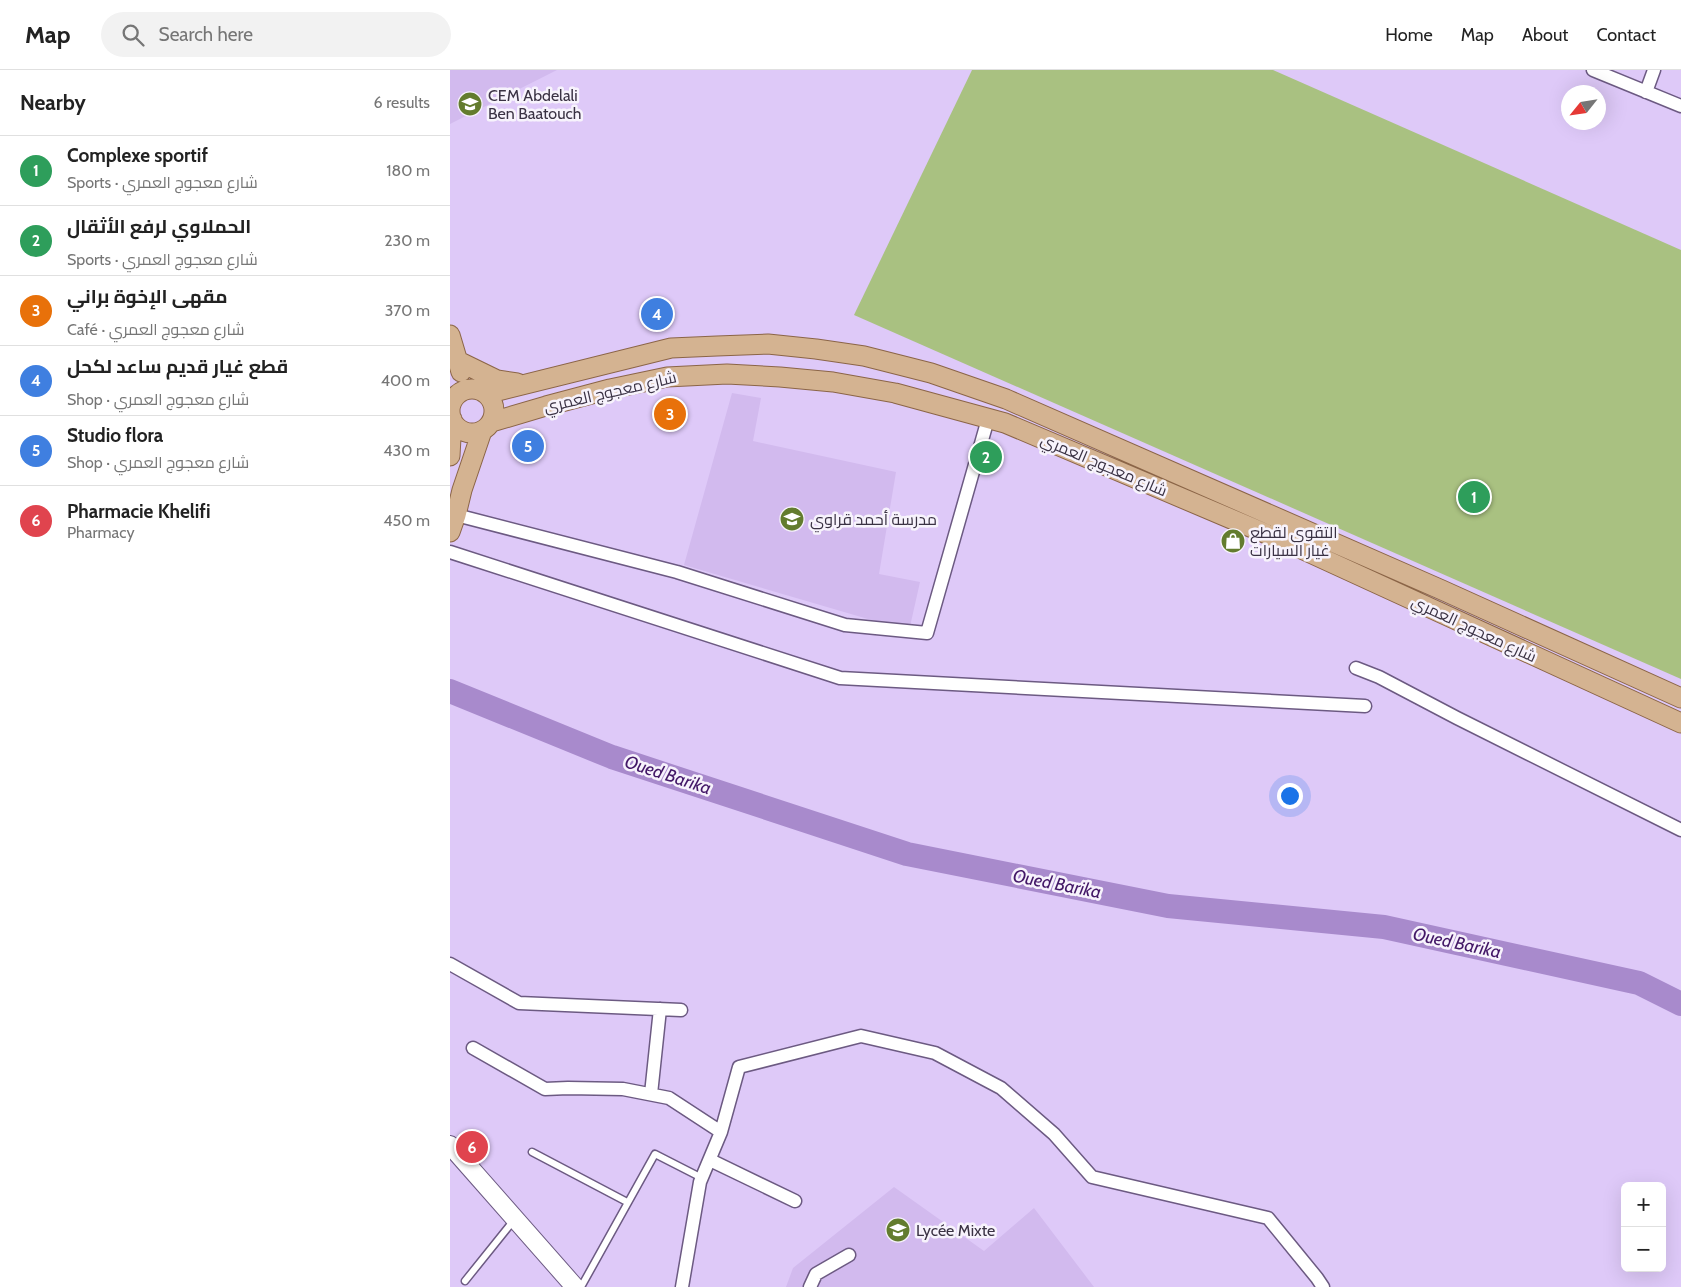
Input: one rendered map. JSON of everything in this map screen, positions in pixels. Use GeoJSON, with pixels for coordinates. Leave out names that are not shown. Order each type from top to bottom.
{"type":"FeatureCollection","features":[{"type":"Feature","properties":{"kind":"main road"},"geometry":{"type":"LineString","coordinates":[[450,335],[456,360],[467,389]]}},
{"type":"Feature","properties":{"kind":"main road","name":"شارع معجوج العمري"},"geometry":{"type":"LineString","coordinates":[[486,394],[671,348],[768,344],[864,356],[931,373],[1016,403],[1433,586],[1681,698]]}},
{"type":"Feature","properties":{"kind":"main road"},"geometry":{"type":"LineString","coordinates":[[456,360],[497,380],[523,384]]}},
{"type":"Feature","properties":{"kind":"main road","name":"شارع معجوج العمري"},"geometry":{"type":"LineString","coordinates":[[487,427],[555,404],[667,377],[728,374],[833,382],[895,393],[1005,423],[1295,546],[1681,723]]}},
{"type":"Feature","properties":{"kind":"main road"},"geometry":{"type":"LineString","coordinates":[[450,456],[451,411],[454,398],[467,389],[480,390],[490,398],[495,410],[462,490],[453,524]]}},
{"type":"Feature","properties":{"kind":"main road"},"geometry":{"type":"LineString","coordinates":[[451,411],[461,430],[475,433],[487,427]]}},
{"type":"Feature","properties":{"kind":"main road"},"geometry":{"type":"LineString","coordinates":[[452,1153],[515,1219],[574,1286]]}},
{"type":"Feature","properties":{"kind":"street"},"geometry":{"type":"LineString","coordinates":[[1593,70],[1681,106]]}},
{"type":"Feature","properties":{"kind":"street"},"geometry":{"type":"LineString","coordinates":[[1646,92],[1654,70]]}},
{"type":"Feature","properties":{"kind":"street"},"geometry":{"type":"LineString","coordinates":[[453,524],[677,572],[845,625],[927,633],[988,419]]}},
{"type":"Feature","properties":{"kind":"street"},"geometry":{"type":"LineString","coordinates":[[450,552],[840,678],[1365,706]]}},
{"type":"Feature","properties":{"kind":"street"},"geometry":{"type":"LineString","coordinates":[[1356,668],[1379,677],[1681,830]]}},
{"type":"Feature","properties":{"kind":"street"},"geometry":{"type":"LineString","coordinates":[[450,964],[519,1003],[681,1010]]}},
{"type":"Feature","properties":{"kind":"street"},"geometry":{"type":"LineString","coordinates":[[651,1094],[660,1009]]}},
{"type":"Feature","properties":{"kind":"street"},"geometry":{"type":"LineString","coordinates":[[682,1287],[702,1178],[721,1132],[739,1068],[861,1036],[935,1053],[1001,1088],[1054,1134],[1092,1176],[1268,1218],[1317,1278],[1322,1287]]}},
{"type":"Feature","properties":{"kind":"street"},"geometry":{"type":"LineString","coordinates":[[473,1048],[545,1089],[623,1089],[669,1098],[721,1132]]}},
{"type":"Feature","properties":{"kind":"street"},"geometry":{"type":"LineString","coordinates":[[710,1160],[795,1201]]}},
{"type":"Feature","properties":{"kind":"street"},"geometry":{"type":"LineString","coordinates":[[810,1287],[816,1274],[849,1255]]}},
{"type":"Feature","properties":{"kind":"lane"},"geometry":{"type":"LineString","coordinates":[[532,1152],[627,1202]]}},
{"type":"Feature","properties":{"kind":"lane"},"geometry":{"type":"LineString","coordinates":[[574,1286],[655,1154],[702,1178]]}},
{"type":"Feature","properties":{"kind":"lane"},"geometry":{"type":"LineString","coordinates":[[465,1281],[515,1219]]}},
{"type":"Feature","properties":{"kind":"shaded area","name":"CEM Abdelali Ben Baatouch"},"geometry":{"type":"Polygon","coordinates":[[[450,70],[557,70],[450,124],[450,70]]]}},
{"type":"Feature","properties":{"kind":"shaded area","name":"مدرسة أحمد قراوي"},"geometry":{"type":"Polygon","coordinates":[[[732,393],[761,398],[753,441],[896,472],[879,574],[920,582],[909,631],[684,565],[732,393]]]}},
{"type":"Feature","properties":{"kind":"shaded area","name":"Lycée Mixte"},"geometry":{"type":"Polygon","coordinates":[[[894,1187],[984,1251],[1034,1208],[1094,1287],[786,1287],[793,1268],[894,1187]]]}},
{"type":"Feature","properties":{"kind":"green space"},"geometry":{"type":"Polygon","coordinates":[[[972,70],[1273,70],[1681,250],[1681,679],[854,315],[972,70]]]}},
{"type":"Feature","properties":{"kind":"waterway","name":"Oued Barika"},"geometry":{"type":"LineString","coordinates":[[450,691],[612,757],[907,854],[1168,906],[1384,927],[1639,983],[1681,1004]]}},
{"type":"Feature","properties":{"kind":"place","name":"CEM Abdelali Ben Baatouch"},"geometry":{"type":"Point","coordinates":[470,104]}},
{"type":"Feature","properties":{"kind":"place","name":"قطع غيار قديم ساعد لكحل"},"geometry":{"type":"Point","coordinates":[657,314]}},
{"type":"Feature","properties":{"kind":"place","name":"مقهى الإخوة براني"},"geometry":{"type":"Point","coordinates":[670,414]}},
{"type":"Feature","properties":{"kind":"place","name":"Studio flora"},"geometry":{"type":"Point","coordinates":[528,446]}},
{"type":"Feature","properties":{"kind":"place","name":"الحملاوي لرفع الأثقال"},"geometry":{"type":"Point","coordinates":[986,457]}},
{"type":"Feature","properties":{"kind":"place","name":"Complexe sportif"},"geometry":{"type":"Point","coordinates":[1474,497]}},
{"type":"Feature","properties":{"kind":"place","name":"مدرسة أحمد قراوي"},"geometry":{"type":"Point","coordinates":[792,519]}},
{"type":"Feature","properties":{"kind":"place","name":"التقوى لقطع غيار السيارات"},"geometry":{"type":"Point","coordinates":[1233,541]}},
{"type":"Feature","properties":{"kind":"place","name":"Pharmacie Khelifi"},"geometry":{"type":"Point","coordinates":[472,1147]}},
{"type":"Feature","properties":{"kind":"place","name":"Lycée Mixte"},"geometry":{"type":"Point","coordinates":[898,1230]}}]}
